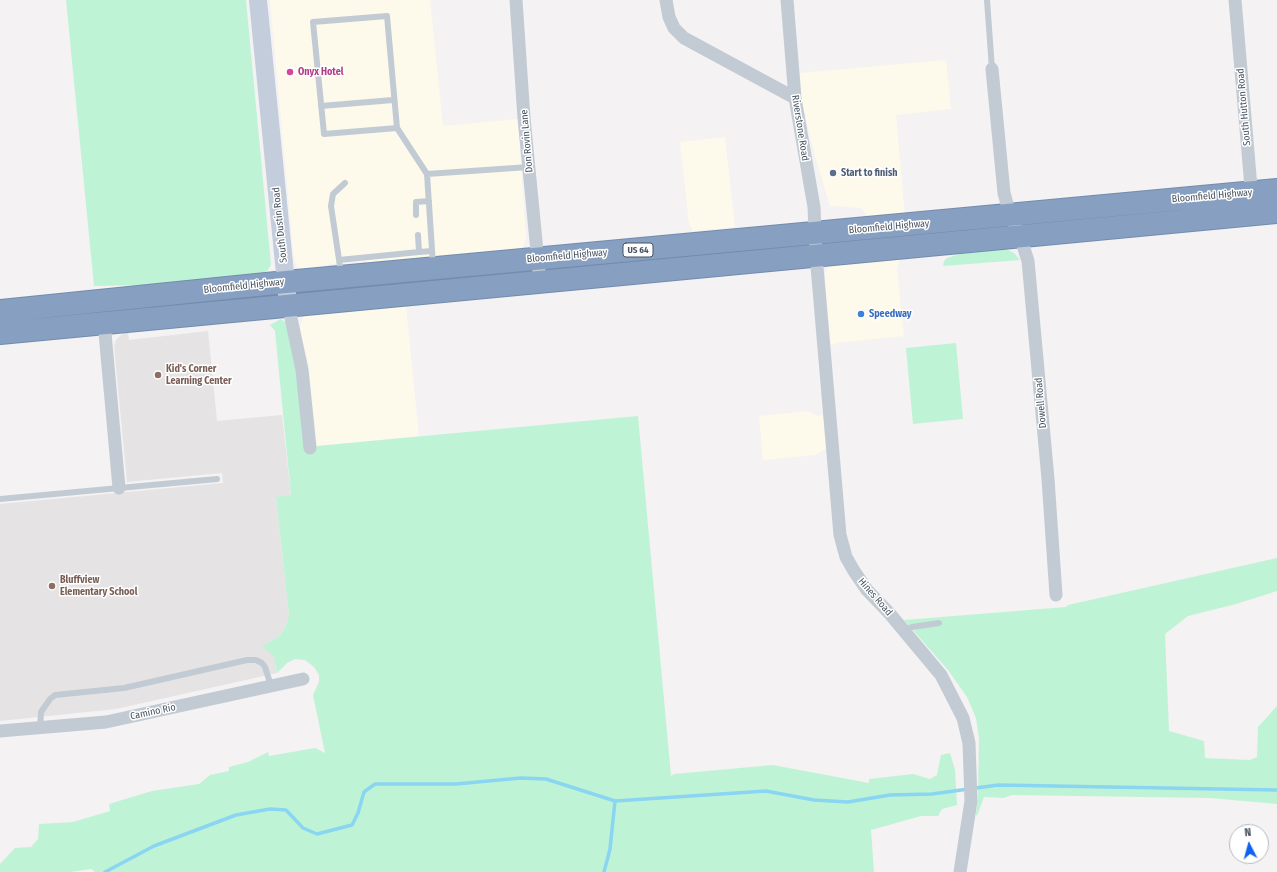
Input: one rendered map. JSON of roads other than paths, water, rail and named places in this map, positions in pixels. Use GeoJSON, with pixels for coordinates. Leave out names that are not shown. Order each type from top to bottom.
{"type":"FeatureCollection","features":[{"type":"Feature","properties":{"kind":"highway","name":"Bloomfield Highway"},"geometry":{"type":"LineString","coordinates":[[0,333],[288,304],[433,274],[538,259],[1277,190]]}},
{"type":"Feature","properties":{"kind":"highway","name":"Bloomfield Highway"},"geometry":{"type":"LineString","coordinates":[[0,311],[286,282],[340,269],[540,282],[1277,212]]}},
{"type":"Feature","properties":{"kind":"street","name":"South Dustin Road"},"geometry":{"type":"LineString","coordinates":[[258,0],[288,304],[302,370],[310,448]]}},
{"type":"Feature","properties":{"kind":"street","name":"Don Rovin Lane"},"geometry":{"type":"LineString","coordinates":[[516,0],[529,167],[540,282]]}},
{"type":"Feature","properties":{"kind":"street"},"geometry":{"type":"LineString","coordinates":[[666,0],[669,17],[674,28],[684,38],[795,98]]}},
{"type":"Feature","properties":{"kind":"street","name":"Riverstone Road"},"geometry":{"type":"LineString","coordinates":[[787,0],[795,98],[814,207],[816,255]]}},
{"type":"Feature","properties":{"kind":"street","name":"South Hutton Road"},"geometry":{"type":"LineString","coordinates":[[1235,0],[1253,214]]}},
{"type":"Feature","properties":{"kind":"street"},"geometry":{"type":"LineString","coordinates":[[992,69],[1004,193],[1010,215]]}},
{"type":"Feature","properties":{"kind":"street","name":"Dowell Road"},"geometry":{"type":"LineString","coordinates":[[1010,215],[1020,236],[1028,261],[1045,448],[1056,595]]}},
{"type":"Feature","properties":{"kind":"street","name":"Hines Road"},"geometry":{"type":"LineString","coordinates":[[816,255],[840,535],[846,557],[854,572],[867,590],[904,630],[941,675],[963,718],[969,743],[971,801],[960,872]]}},
{"type":"Feature","properties":{"kind":"street"},"geometry":{"type":"LineString","coordinates":[[104,322],[119,488]]}},
{"type":"Feature","properties":{"kind":"street","name":"Camino Rio"},"geometry":{"type":"LineString","coordinates":[[0,731],[106,722],[303,679]]}},
{"type":"Feature","properties":{"kind":"lane"},"geometry":{"type":"LineString","coordinates":[[986,0],[992,69]]}},
{"type":"Feature","properties":{"kind":"lane"},"geometry":{"type":"LineString","coordinates":[[397,128],[324,134],[313,22],[387,16],[393,100],[397,128],[427,174],[433,274]]}},
{"type":"Feature","properties":{"kind":"lane"},"geometry":{"type":"LineString","coordinates":[[321,106],[393,100]]}},
{"type":"Feature","properties":{"kind":"lane"},"geometry":{"type":"LineString","coordinates":[[427,174],[529,167]]}},
{"type":"Feature","properties":{"kind":"lane"},"geometry":{"type":"LineString","coordinates":[[345,183],[333,194],[331,206],[340,269],[419,252]]}},
{"type":"Feature","properties":{"kind":"lane"},"geometry":{"type":"LineString","coordinates":[[416,215],[416,202],[428,201]]}},
{"type":"Feature","properties":{"kind":"lane"},"geometry":{"type":"LineString","coordinates":[[418,235],[419,252],[433,274]]}},
{"type":"Feature","properties":{"kind":"lane"},"geometry":{"type":"LineString","coordinates":[[0,499],[217,479]]}},
{"type":"Feature","properties":{"kind":"lane"},"geometry":{"type":"LineString","coordinates":[[904,630],[912,627],[939,623]]}},
{"type":"Feature","properties":{"kind":"lane"},"geometry":{"type":"LineString","coordinates":[[40,728],[41,712],[53,696],[124,688],[247,660],[256,660],[262,663],[265,667],[271,686]]}},
{"type":"Feature","properties":{"kind":"waterway"},"geometry":{"type":"LineString","coordinates":[[105,872],[154,846],[236,815],[270,809],[286,810],[303,828],[317,834],[352,825],[358,813],[364,792],[375,784],[456,784],[521,778],[546,779],[615,801],[766,791],[814,800],[848,802],[890,795],[932,794],[998,785],[1277,790]]}},
{"type":"Feature","properties":{"kind":"waterway"},"geometry":{"type":"LineString","coordinates":[[604,872],[610,849],[615,801]]}},
{"type":"Feature","properties":{"kind":"place","name":"Onyx Hotel"},"geometry":{"type":"Point","coordinates":[290,72]}},
{"type":"Feature","properties":{"kind":"place","name":"Start to finish"},"geometry":{"type":"Point","coordinates":[833,173]}},
{"type":"Feature","properties":{"kind":"place","name":"Speedway"},"geometry":{"type":"Point","coordinates":[861,314]}},
{"type":"Feature","properties":{"kind":"place","name":"Kid's Corner Learning Center"},"geometry":{"type":"Point","coordinates":[158,375]}},
{"type":"Feature","properties":{"kind":"place","name":"Bluffview Elementary School"},"geometry":{"type":"Point","coordinates":[52,586]}}]}
